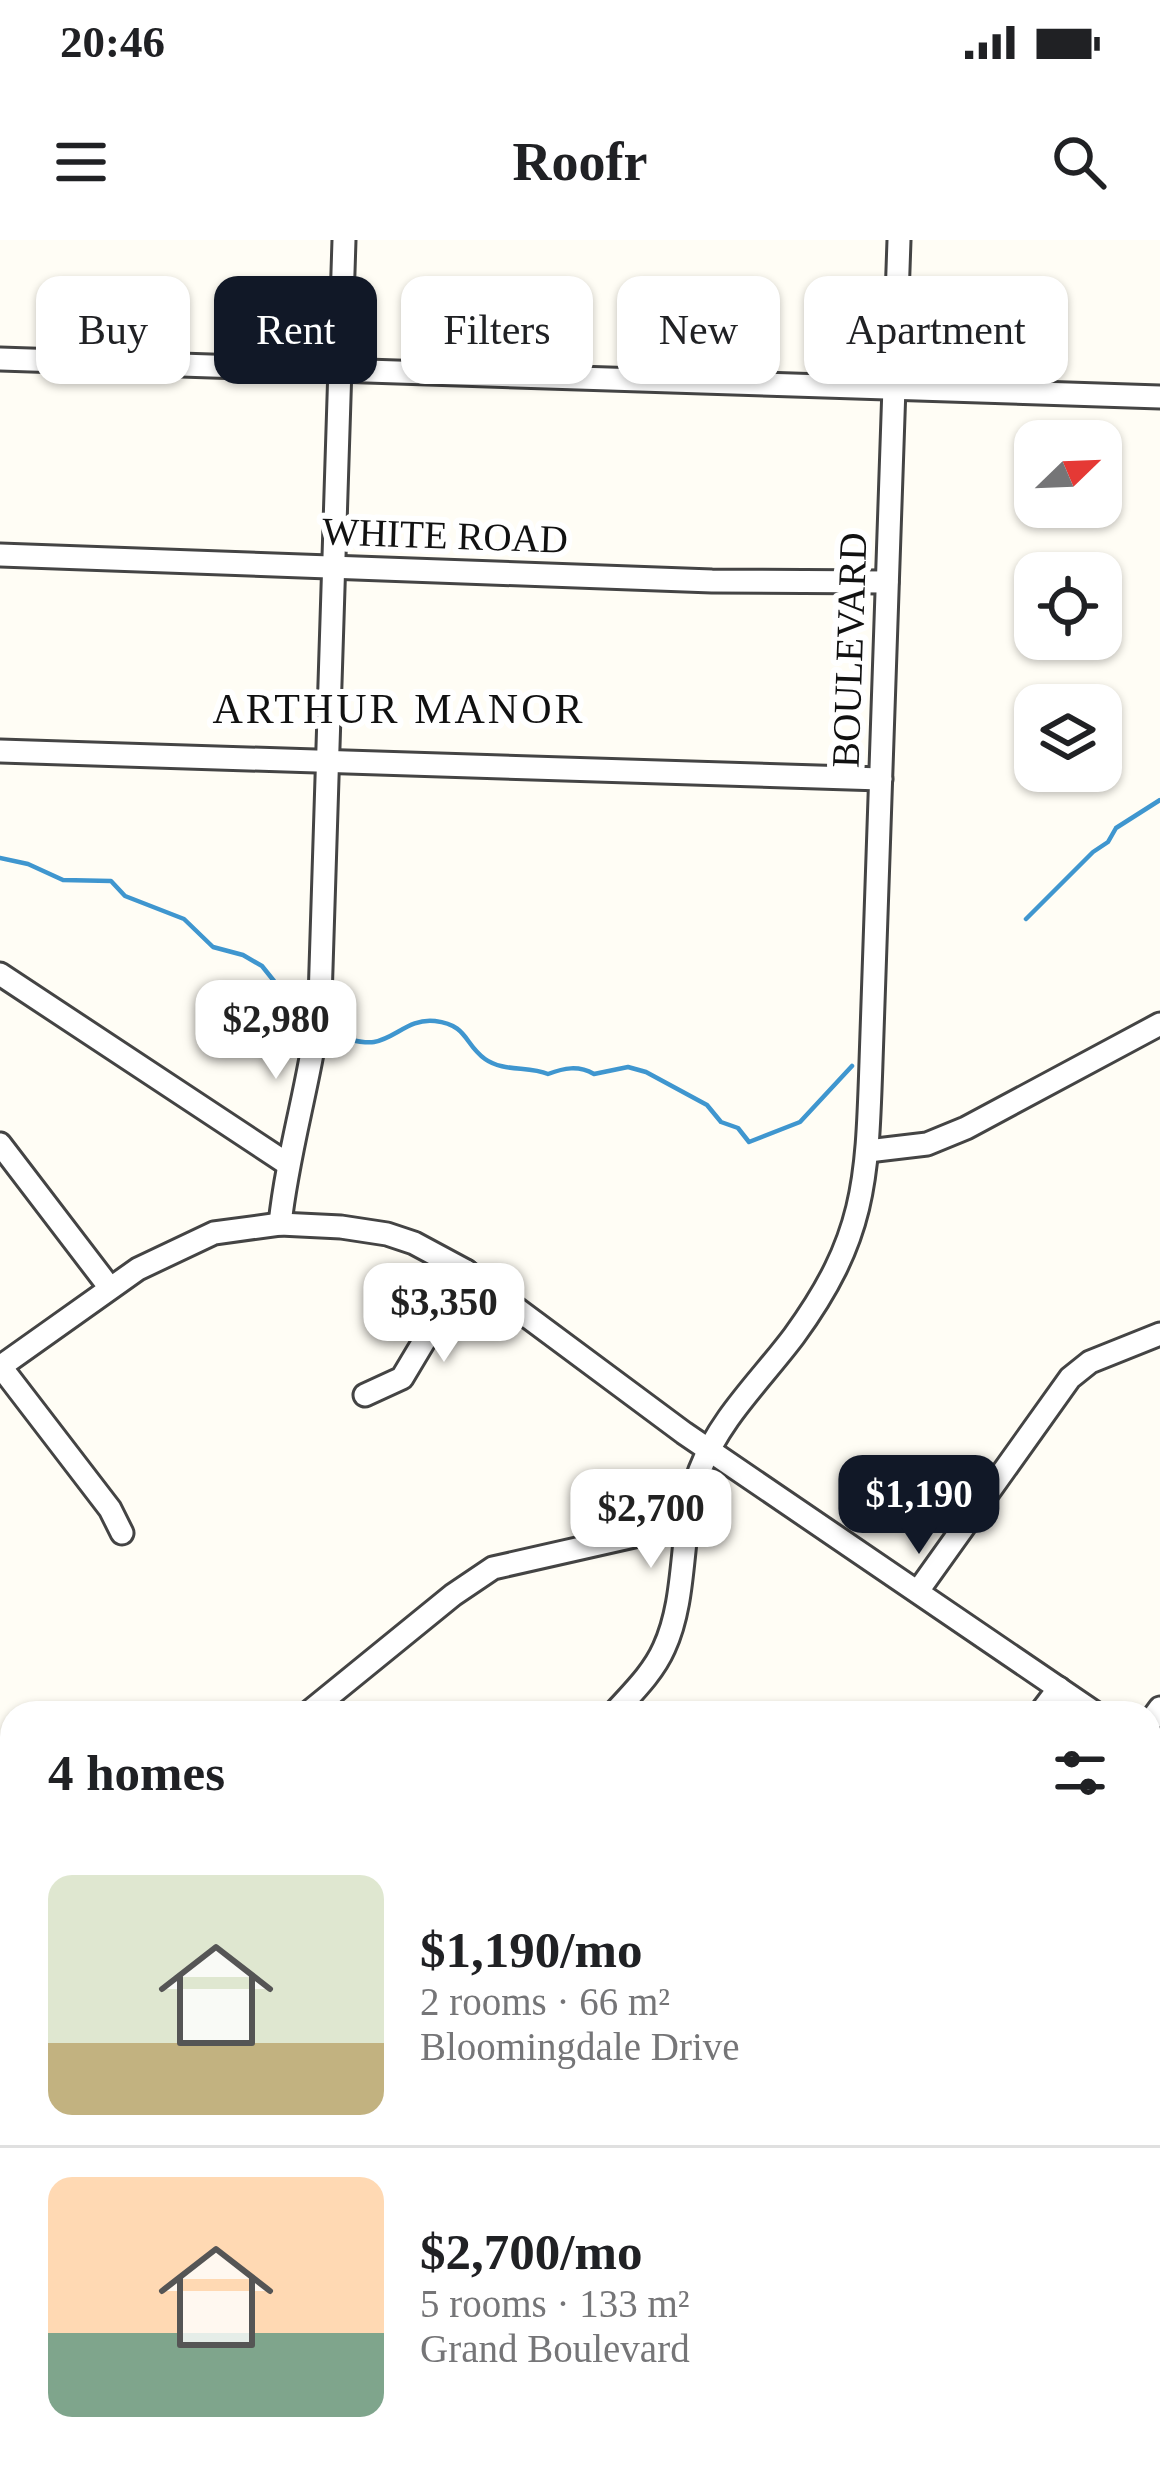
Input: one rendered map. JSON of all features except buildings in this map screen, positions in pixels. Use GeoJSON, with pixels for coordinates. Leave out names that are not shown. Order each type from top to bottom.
{"type":"FeatureCollection","features":[{"type":"Feature","properties":{"kind":"street"},"geometry":{"type":"LineString","coordinates":[[343,276],[344,240]]}},
{"type":"Feature","properties":{"kind":"street","name":"BOULEVARD"},"geometry":{"type":"LineString","coordinates":[[624,1701],[652,1668],[668,1637],[700,1470],[728,1417],[792,1338],[838,1270],[851,1240],[868,1151],[899,240]]}},
{"type":"Feature","properties":{"kind":"street"},"geometry":{"type":"LineString","coordinates":[[0,359],[214,367]]}},
{"type":"Feature","properties":{"kind":"street"},"geometry":{"type":"LineString","coordinates":[[377,372],[1160,397]]}},
{"type":"Feature","properties":{"kind":"street"},"geometry":{"type":"LineString","coordinates":[[280,1224],[286,1163],[320,1000],[340,384]]}},
{"type":"Feature","properties":{"kind":"street","name":"WHITE ROAD"},"geometry":{"type":"LineString","coordinates":[[0,555],[712,581],[887,582]]}},
{"type":"Feature","properties":{"kind":"street"},"geometry":{"type":"LineString","coordinates":[[0,752],[880,779]]}},
{"type":"Feature","properties":{"kind":"street"},"geometry":{"type":"LineString","coordinates":[[0,974],[286,1163]]}},
{"type":"Feature","properties":{"kind":"street"},"geometry":{"type":"LineString","coordinates":[[868,1151],[927,1144],[966,1128],[1160,1024]]}},
{"type":"Feature","properties":{"kind":"street"},"geometry":{"type":"LineString","coordinates":[[0,1144],[110,1288]]}},
{"type":"Feature","properties":{"kind":"street"},"geometry":{"type":"LineString","coordinates":[[122,1533],[110,1509],[1,1367],[110,1288],[197,1239],[237,1228],[280,1224],[387,1234],[466,1271],[711,1450],[1078,1701]]}},
{"type":"Feature","properties":{"kind":"street"},"geometry":{"type":"LineString","coordinates":[[365,1395],[402,1378],[466,1271]]}},
{"type":"Feature","properties":{"kind":"street"},"geometry":{"type":"LineString","coordinates":[[918,1591],[1070,1378],[1090,1362],[1160,1334]]}},
{"type":"Feature","properties":{"kind":"street"},"geometry":{"type":"LineString","coordinates":[[323,1701],[453,1595],[494,1568],[687,1524]]}},
{"type":"Feature","properties":{"kind":"street"},"geometry":{"type":"LineString","coordinates":[[1049,1701],[1059,1688]]}},
{"type":"Feature","properties":{"kind":"waterway"},"geometry":{"type":"LineString","coordinates":[[1026,919],[1108,842],[1116,828],[1160,800]]}},
{"type":"Feature","properties":{"kind":"waterway"},"geometry":{"type":"LineString","coordinates":[[0,858],[63,880],[111,881],[125,896],[184,919],[213,947],[262,966],[274,981],[274,994],[303,1020]]}},
{"type":"Feature","properties":{"kind":"waterway"},"geometry":{"type":"LineString","coordinates":[[337,1037],[374,1042],[418,1022],[435,1021],[454,1027],[485,1059],[500,1066],[548,1074],[571,1068],[594,1074],[628,1067],[707,1105],[749,1142],[800,1122],[852,1066]]}},
{"type":"Feature","properties":{"kind":"district","name":"ARTHUR MANOR"},"geometry":{"type":"Point","coordinates":[399,709]}}]}
